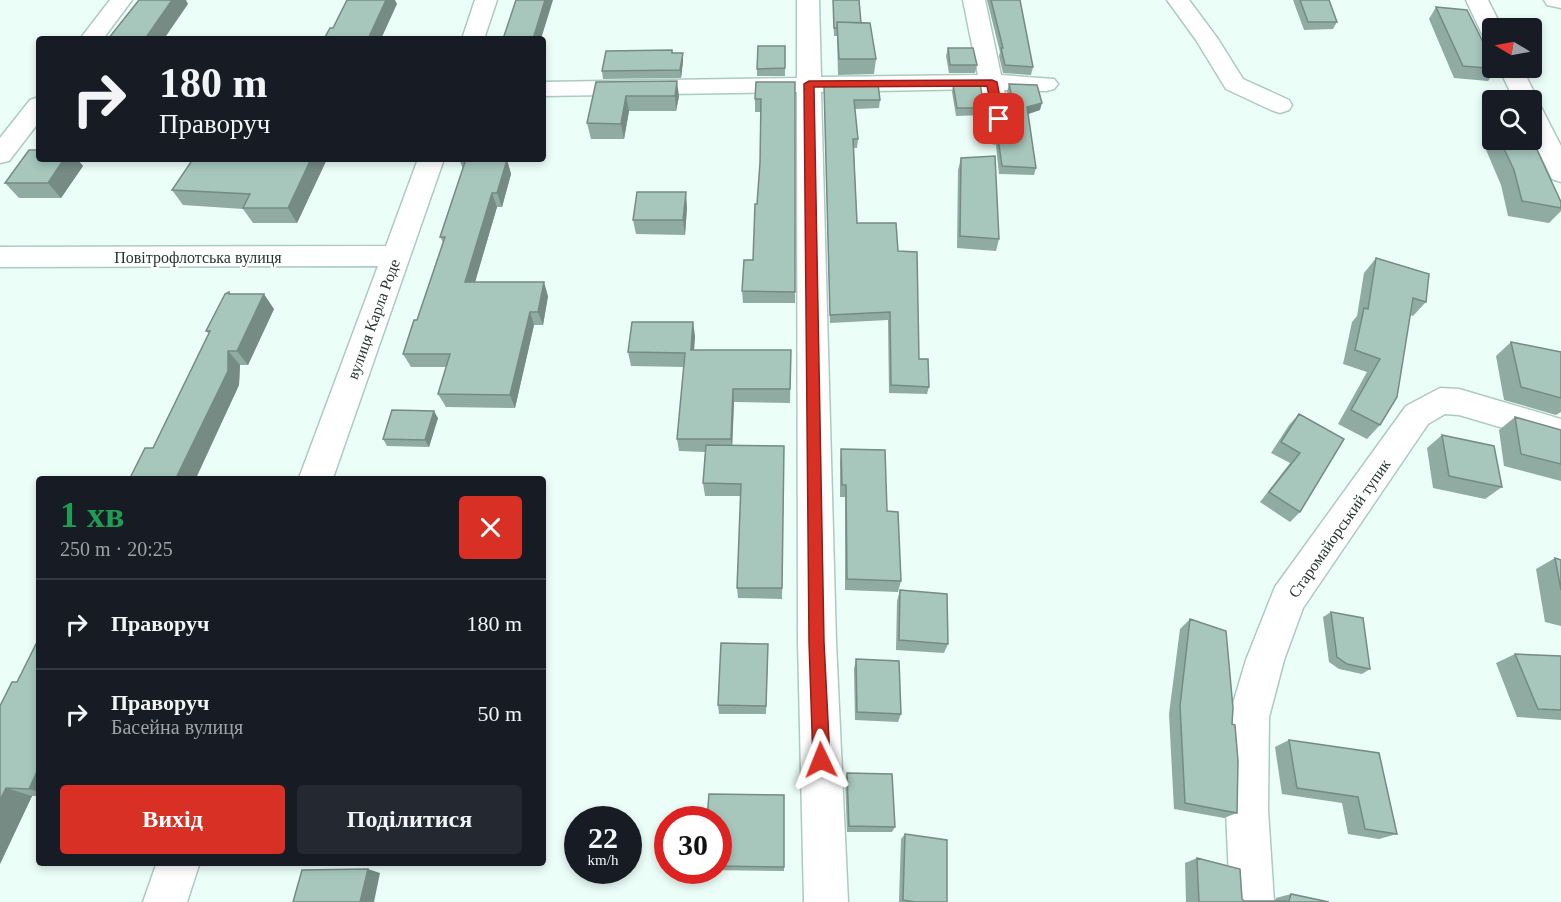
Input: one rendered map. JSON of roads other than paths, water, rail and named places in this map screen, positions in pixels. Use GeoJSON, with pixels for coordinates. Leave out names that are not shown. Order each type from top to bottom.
{"type":"FeatureCollection","features":[{"type":"Feature","properties":{"kind":"street"},"geometry":{"type":"LineString","coordinates":[[92,36],[121,0]]}},
{"type":"Feature","properties":{"kind":"street"},"geometry":{"type":"LineString","coordinates":[[474,36],[486,0]]}},
{"type":"Feature","properties":{"kind":"street"},"geometry":{"type":"LineString","coordinates":[[808,0],[816,642],[826,902]]}},
{"type":"Feature","properties":{"kind":"street"},"geometry":{"type":"LineString","coordinates":[[974,0],[1002,137]]}},
{"type":"Feature","properties":{"kind":"street"},"geometry":{"type":"LineString","coordinates":[[1178,0],[1207,39],[1234,84],[1280,105]]}},
{"type":"Feature","properties":{"kind":"street"},"geometry":{"type":"LineString","coordinates":[[1477,0],[1485,18]]}},
{"type":"Feature","properties":{"kind":"street"},"geometry":{"type":"LineString","coordinates":[[1555,0],[1561,1]]}},
{"type":"Feature","properties":{"kind":"street"},"geometry":{"type":"LineString","coordinates":[[546,89],[992,82],[1047,84]]}},
{"type":"Feature","properties":{"kind":"street"},"geometry":{"type":"LineString","coordinates":[[0,155],[36,109]]}},
{"type":"Feature","properties":{"kind":"street"},"geometry":{"type":"LineString","coordinates":[[1542,133],[1561,173]]}},
{"type":"Feature","properties":{"kind":"street","name":"вулиця Карла Роде"},"geometry":{"type":"LineString","coordinates":[[317,476],[430,162]]}},
{"type":"Feature","properties":{"kind":"street","name":"Повітрофлотська вулиця"},"geometry":{"type":"LineString","coordinates":[[0,257],[395,256]]}},
{"type":"Feature","properties":{"kind":"street","name":"Старомайорський тупик"},"geometry":{"type":"LineString","coordinates":[[1252,902],[1247,810],[1249,717],[1265,660],[1288,598],[1417,415],[1440,402],[1459,402],[1561,432]]}},
{"type":"Feature","properties":{"kind":"street"},"geometry":{"type":"LineString","coordinates":[[165,902],[178,866]]}}]}
